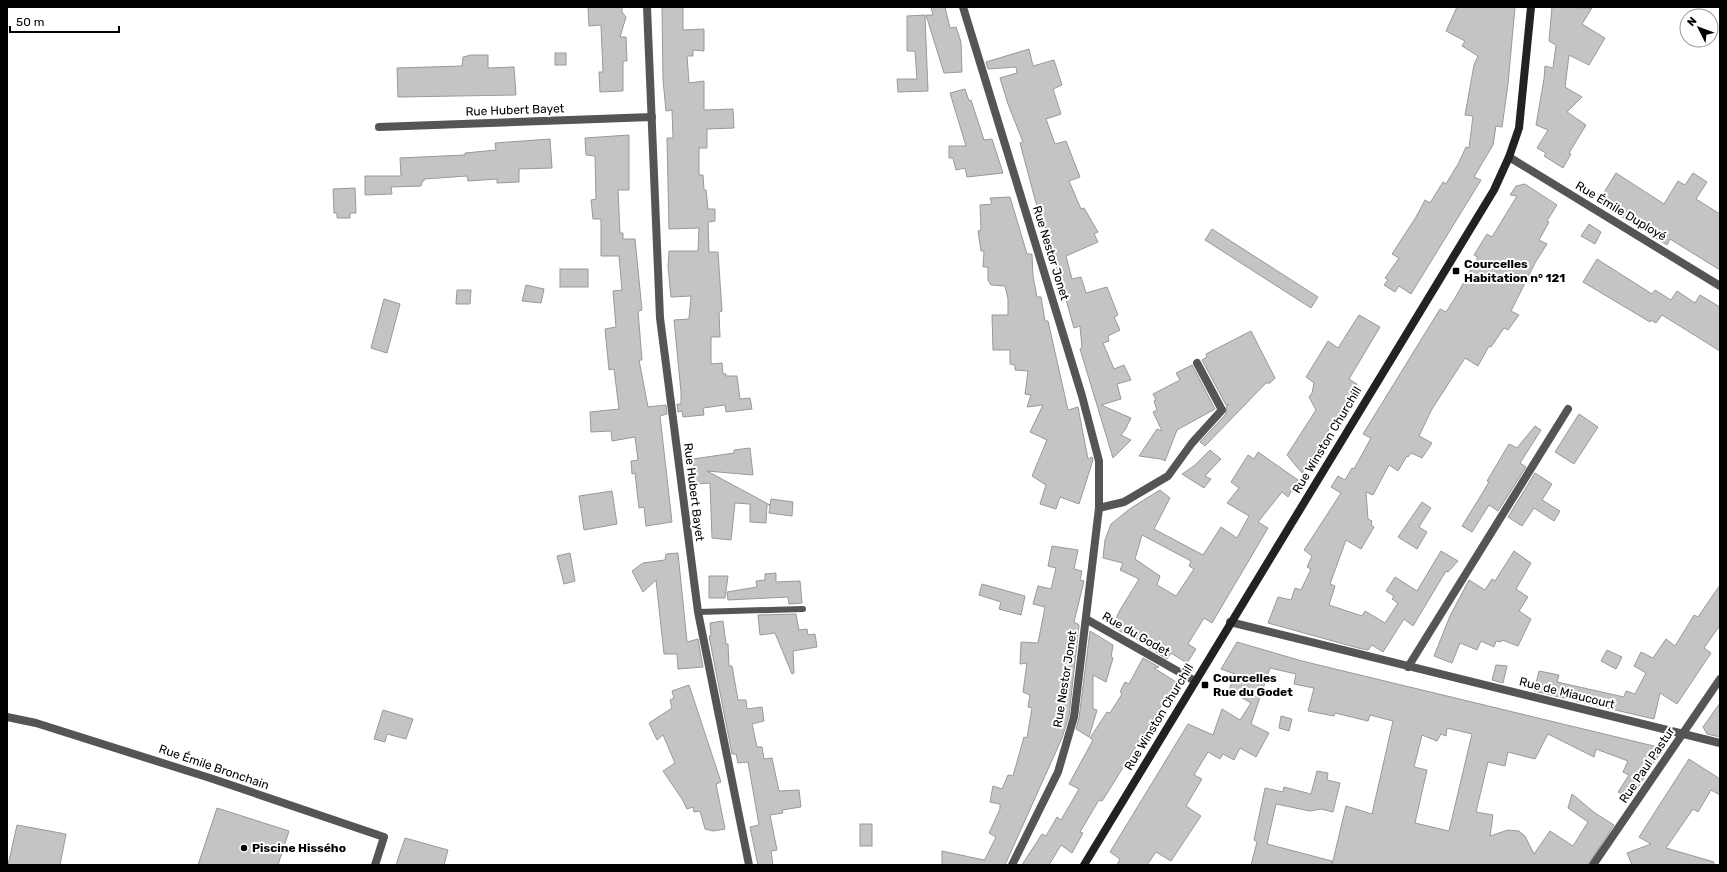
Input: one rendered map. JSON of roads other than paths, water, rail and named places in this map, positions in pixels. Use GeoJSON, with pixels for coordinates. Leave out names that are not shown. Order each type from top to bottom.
{"type":"FeatureCollection","features":[{"type":"Feature","properties":{"kind":"main road","name":"Rue Winston Churchill"},"geometry":{"type":"LineString","coordinates":[[1084,865],[1230,622],[1494,190],[1509,157],[1519,128],[1531,7]]}},
{"type":"Feature","properties":{"kind":"street","name":"Rue Hubert Bayet"},"geometry":{"type":"LineString","coordinates":[[647,7],[660,318],[698,612],[749,865]]}},
{"type":"Feature","properties":{"kind":"street","name":"Rue Nestor Jonet"},"geometry":{"type":"LineString","coordinates":[[963,7],[1082,396],[1099,461],[1099,508],[1074,717],[1058,772],[1012,865]]}},
{"type":"Feature","properties":{"kind":"street","name":"Rue Hubert Bayet"},"geometry":{"type":"LineString","coordinates":[[379,126],[652,117]]}},
{"type":"Feature","properties":{"kind":"street","name":"Rue Émile Duployé"},"geometry":{"type":"LineString","coordinates":[[1509,157],[1720,286]]}},
{"type":"Feature","properties":{"kind":"street"},"geometry":{"type":"LineString","coordinates":[[1099,508],[1124,502],[1168,476],[1192,443],[1222,410],[1197,363]]}},
{"type":"Feature","properties":{"kind":"street"},"geometry":{"type":"LineString","coordinates":[[1408,667],[1568,409]]}},
{"type":"Feature","properties":{"kind":"street","name":"Rue du Godet"},"geometry":{"type":"LineString","coordinates":[[1086,619],[1195,681]]}},
{"type":"Feature","properties":{"kind":"street","name":"Rue de Miaucourt"},"geometry":{"type":"LineString","coordinates":[[1230,622],[1720,743]]}},
{"type":"Feature","properties":{"kind":"street","name":"Rue Paul Pastur"},"geometry":{"type":"LineString","coordinates":[[1593,865],[1684,734],[1720,679]]}},
{"type":"Feature","properties":{"kind":"street","name":"Rue Émile Bronchain"},"geometry":{"type":"LineString","coordinates":[[7,717],[36,723],[100,742],[384,837],[375,865]]}},
{"type":"Feature","properties":{"kind":"lane"},"geometry":{"type":"LineString","coordinates":[[698,612],[803,609]]}},
{"type":"Feature","properties":{"kind":"place","name":"Courcelles Habitation n° 121"},"geometry":{"type":"Point","coordinates":[1456,271]}},
{"type":"Feature","properties":{"kind":"place","name":"Courcelles Rue du Godet"},"geometry":{"type":"Point","coordinates":[1205,685]}},
{"type":"Feature","properties":{"kind":"place","name":"Piscine Hissého"},"geometry":{"type":"Point","coordinates":[244,848]}}]}
